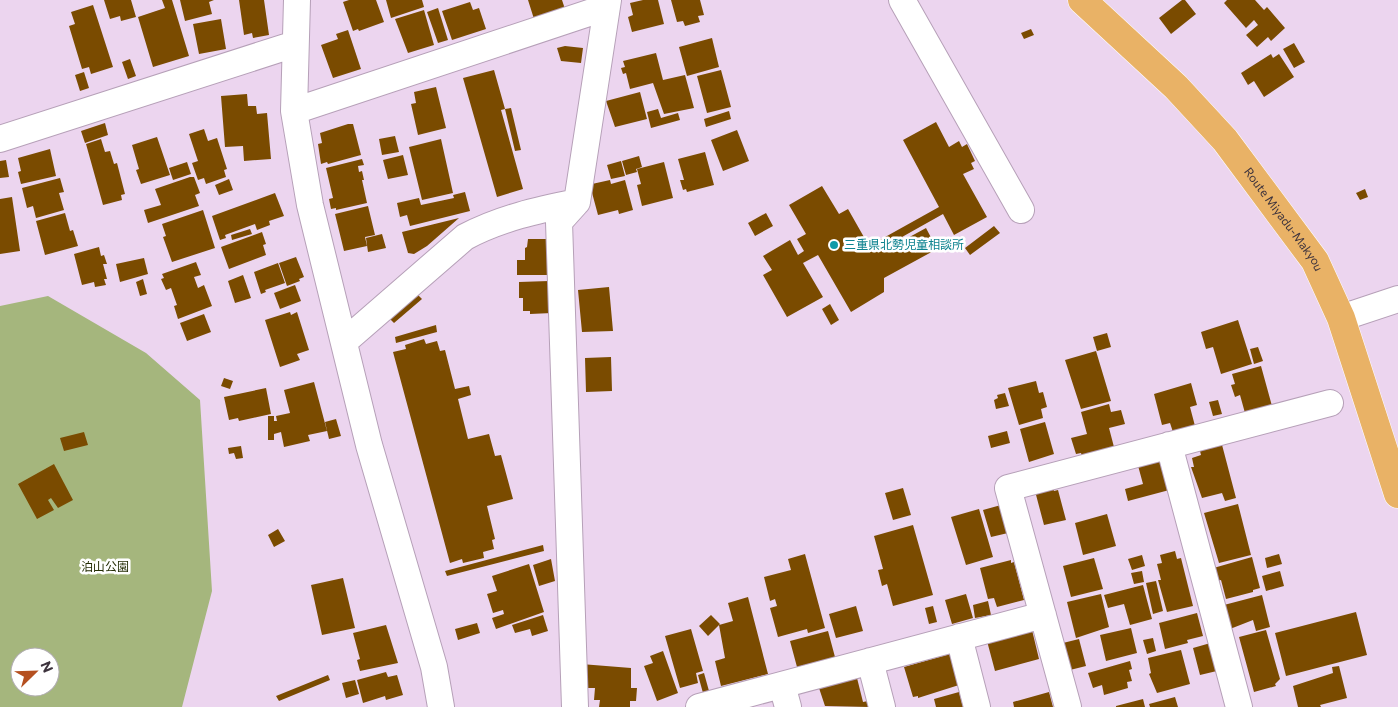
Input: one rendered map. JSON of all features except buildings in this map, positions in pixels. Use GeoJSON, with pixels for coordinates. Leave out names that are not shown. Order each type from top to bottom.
{"type":"FeatureCollection","features":[{"type":"Feature","properties":{"kind":"main road","name":"Route Miyadu-Makyou"},"geometry":{"type":"LineString","coordinates":[[1082,0],[1176,87],[1224,140],[1315,261],[1341,318],[1398,494]]}},
{"type":"Feature","properties":{"kind":"street"},"geometry":{"type":"LineString","coordinates":[[297,0],[294,112],[310,205],[369,445],[434,667],[441,707]]}},
{"type":"Feature","properties":{"kind":"street"},"geometry":{"type":"LineString","coordinates":[[902,0],[1021,210]]}},
{"type":"Feature","properties":{"kind":"street"},"geometry":{"type":"LineString","coordinates":[[294,112],[607,4],[577,202],[559,222],[575,707]]}},
{"type":"Feature","properties":{"kind":"street"},"geometry":{"type":"LineString","coordinates":[[0,139],[295,44]]}},
{"type":"Feature","properties":{"kind":"street"},"geometry":{"type":"LineString","coordinates":[[344,342],[465,237],[488,224],[526,213],[577,202]]}},
{"type":"Feature","properties":{"kind":"street"},"geometry":{"type":"LineString","coordinates":[[1341,318],[1398,298]]}},
{"type":"Feature","properties":{"kind":"street"},"geometry":{"type":"LineString","coordinates":[[1068,707],[1008,488],[1330,403]]}},
{"type":"Feature","properties":{"kind":"street"},"geometry":{"type":"LineString","coordinates":[[1170,445],[1239,707]]}},
{"type":"Feature","properties":{"kind":"street"},"geometry":{"type":"LineString","coordinates":[[699,707],[785,696],[870,661],[1043,615]]}},
{"type":"Feature","properties":{"kind":"street"},"geometry":{"type":"LineString","coordinates":[[959,637],[977,707]]}},
{"type":"Feature","properties":{"kind":"street"},"geometry":{"type":"LineString","coordinates":[[870,661],[882,707]]}},
{"type":"Feature","properties":{"kind":"green space","name":"泊山公園"},"geometry":{"type":"Polygon","coordinates":[[[48,296],[146,353],[200,400],[212,591],[182,707],[0,707],[0,306],[48,296]]]}},
{"type":"Feature","properties":{"kind":"place","name":"三重県北勢児童相談所"},"geometry":{"type":"Point","coordinates":[834,245]}}]}
